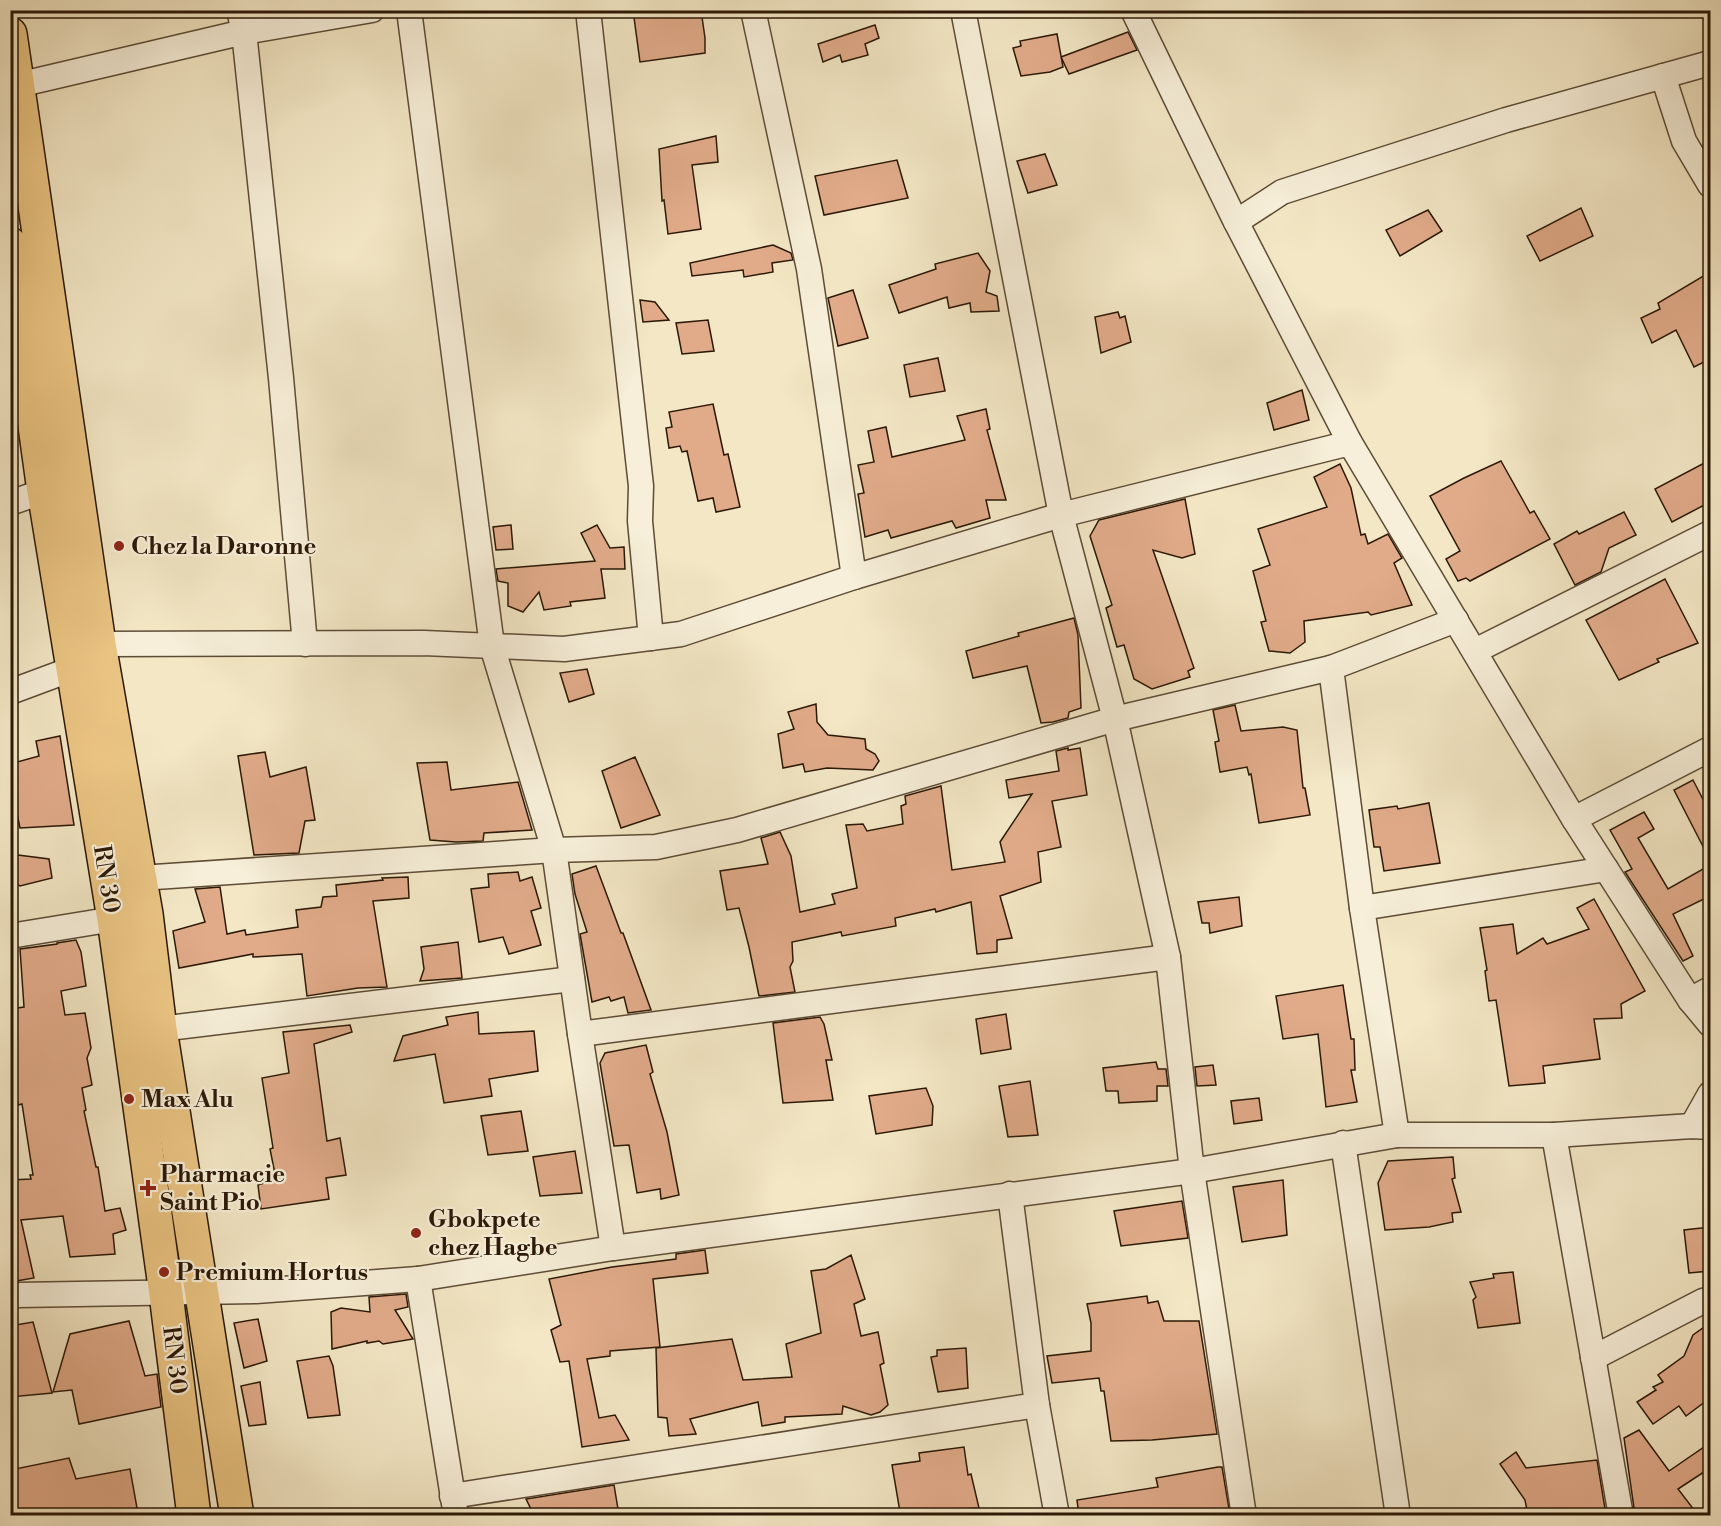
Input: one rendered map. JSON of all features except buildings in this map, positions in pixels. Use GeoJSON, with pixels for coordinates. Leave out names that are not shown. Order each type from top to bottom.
{"type":"FeatureCollection","features":[{"type":"Feature","properties":{"kind":"main road","name":"RN 30"},"geometry":{"type":"LineString","coordinates":[[10,34],[99,644],[146,914],[160,1029],[237,1515]]}},
{"type":"Feature","properties":{"kind":"main road","name":"RN 30"},"geometry":{"type":"LineString","coordinates":[[10,244],[44,491],[114,919],[194,1515]]}},
{"type":"Feature","properties":{"kind":"street"},"geometry":{"type":"LineString","coordinates":[[18,85],[241,21],[372,10]]}},
{"type":"Feature","properties":{"kind":"street"},"geometry":{"type":"LineString","coordinates":[[409,10],[492,646],[554,850],[613,1248]]}},
{"type":"Feature","properties":{"kind":"street"},"geometry":{"type":"LineString","coordinates":[[588,10],[641,486],[640,531],[651,638]]}},
{"type":"Feature","properties":{"kind":"street"},"geometry":{"type":"LineString","coordinates":[[753,10],[809,269],[854,577]]}},
{"type":"Feature","properties":{"kind":"street"},"geometry":{"type":"LineString","coordinates":[[963,10],[1061,515],[1116,719],[1168,957],[1192,1171],[1244,1515]]}},
{"type":"Feature","properties":{"kind":"street"},"geometry":{"type":"LineString","coordinates":[[1132,10],[1236,222],[1350,443],[1574,819],[1606,869],[1700,995],[1710,1024]]}},
{"type":"Feature","properties":{"kind":"street"},"geometry":{"type":"LineString","coordinates":[[241,21],[281,378],[304,644]]}},
{"type":"Feature","properties":{"kind":"street"},"geometry":{"type":"LineString","coordinates":[[1236,222],[1282,192],[1506,120],[1710,63]]}},
{"type":"Feature","properties":{"kind":"street"},"geometry":{"type":"LineString","coordinates":[[1663,76],[1684,141],[1710,185]]}},
{"type":"Feature","properties":{"kind":"street"},"geometry":{"type":"LineString","coordinates":[[99,644],[424,643],[564,650],[681,634],[854,577],[1061,515],[1350,443]]}},
{"type":"Feature","properties":{"kind":"street"},"geometry":{"type":"LineString","coordinates":[[10,503],[44,491]]}},
{"type":"Feature","properties":{"kind":"street"},"geometry":{"type":"LineString","coordinates":[[1475,651],[1710,533]]}},
{"type":"Feature","properties":{"kind":"street"},"geometry":{"type":"LineString","coordinates":[[140,878],[554,850],[656,847],[737,830],[1116,719],[1331,668],[1456,620]]}},
{"type":"Feature","properties":{"kind":"street"},"geometry":{"type":"LineString","coordinates":[[1331,668],[1362,908],[1397,1135]]}},
{"type":"Feature","properties":{"kind":"street"},"geometry":{"type":"LineString","coordinates":[[10,692],[72,669]]}},
{"type":"Feature","properties":{"kind":"street"},"geometry":{"type":"LineString","coordinates":[[1574,819],[1710,749]]}},
{"type":"Feature","properties":{"kind":"street"},"geometry":{"type":"LineString","coordinates":[[1362,908],[1606,869]]}},
{"type":"Feature","properties":{"kind":"street"},"geometry":{"type":"LineString","coordinates":[[10,936],[114,919]]}},
{"type":"Feature","properties":{"kind":"street"},"geometry":{"type":"LineString","coordinates":[[580,1034],[1168,957]]}},
{"type":"Feature","properties":{"kind":"street"},"geometry":{"type":"LineString","coordinates":[[160,1029],[572,979]]}},
{"type":"Feature","properties":{"kind":"street"},"geometry":{"type":"LineString","coordinates":[[10,1297],[18,1295],[256,1291],[418,1279],[613,1248],[1192,1171],[1397,1135],[1554,1135],[1701,1127],[1710,1094]]}},
{"type":"Feature","properties":{"kind":"street"},"geometry":{"type":"LineString","coordinates":[[1554,1135],[1621,1515]]}},
{"type":"Feature","properties":{"kind":"street"},"geometry":{"type":"LineString","coordinates":[[1343,1143],[1398,1515]]}},
{"type":"Feature","properties":{"kind":"street"},"geometry":{"type":"LineString","coordinates":[[1010,1194],[1037,1405],[1057,1515]]}},
{"type":"Feature","properties":{"kind":"street"},"geometry":{"type":"LineString","coordinates":[[418,1279],[454,1506],[1037,1405]]}},
{"type":"Feature","properties":{"kind":"street"},"geometry":{"type":"LineString","coordinates":[[1593,1358],[1702,1301],[1710,1299]]}},
{"type":"Feature","properties":{"kind":"place","name":"Chez la Daronne"},"geometry":{"type":"Point","coordinates":[119,546]}},
{"type":"Feature","properties":{"kind":"place","name":"Max Alu"},"geometry":{"type":"Point","coordinates":[129,1099]}},
{"type":"Feature","properties":{"kind":"place","name":"Pharmacie Saint Pio"},"geometry":{"type":"Point","coordinates":[148,1188]}},
{"type":"Feature","properties":{"kind":"place","name":"Gbokpete chez Hagbe"},"geometry":{"type":"Point","coordinates":[416,1233]}},
{"type":"Feature","properties":{"kind":"place","name":"Premium Hortus"},"geometry":{"type":"Point","coordinates":[164,1272]}}]}
